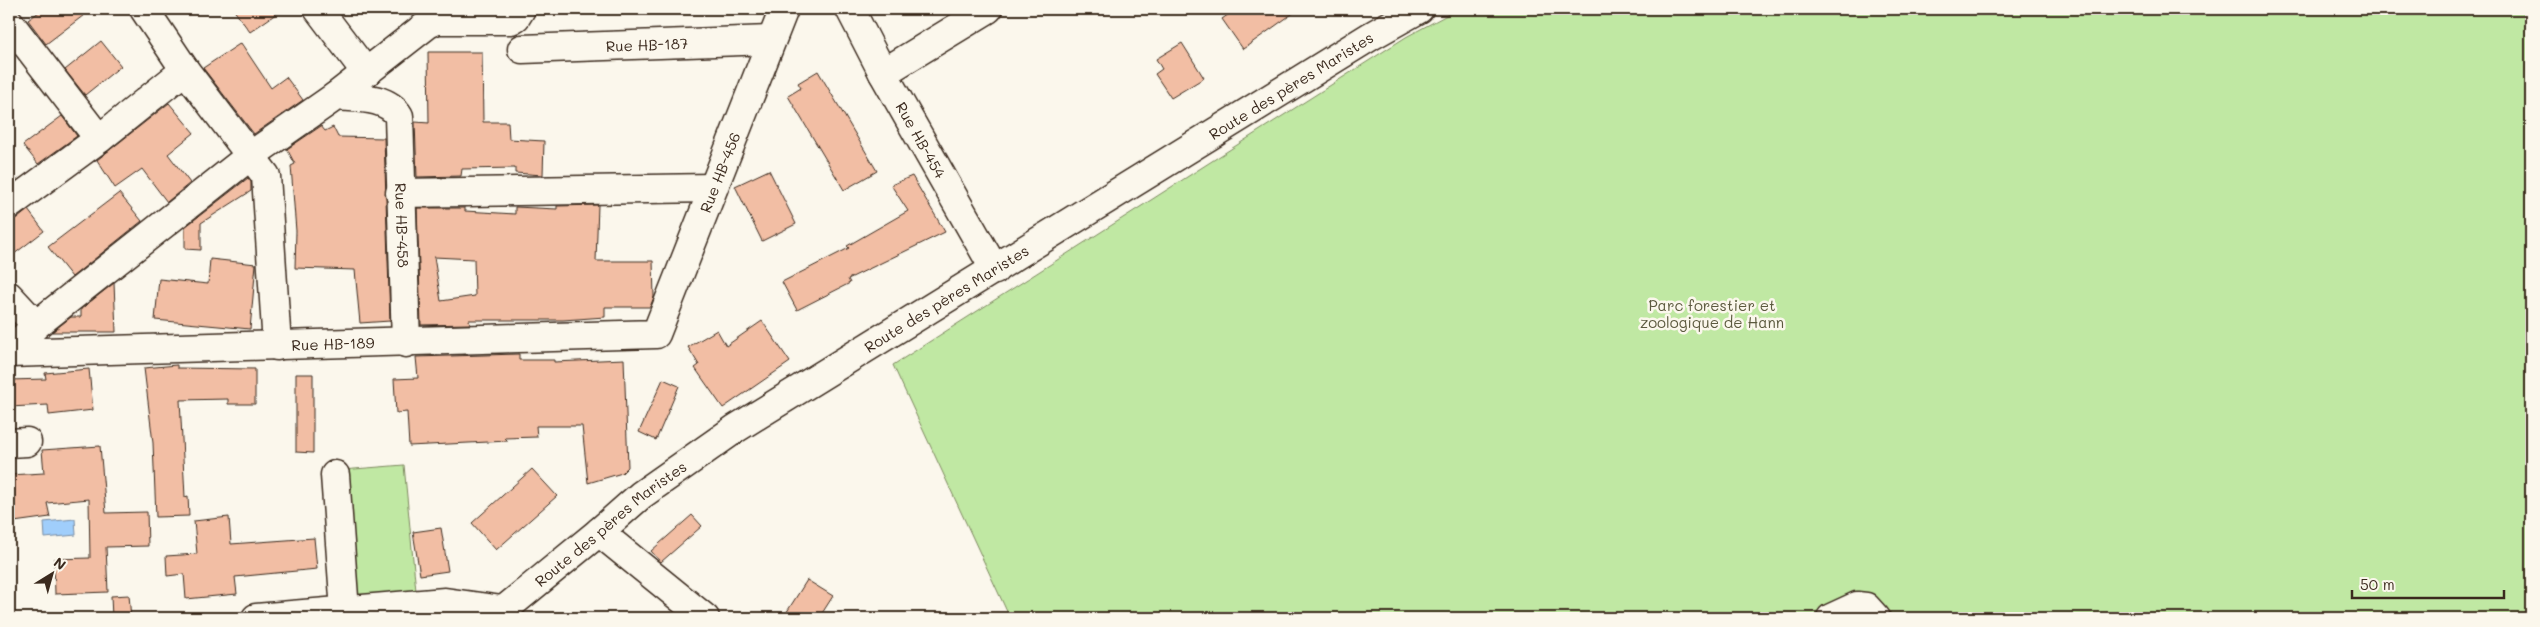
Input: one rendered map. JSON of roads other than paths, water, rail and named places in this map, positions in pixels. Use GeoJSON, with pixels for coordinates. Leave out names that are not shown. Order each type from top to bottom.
{"type":"FeatureCollection","features":[{"type":"Feature","properties":{"kind":"street"},"geometry":{"type":"LineString","coordinates":[[318,9],[365,71]]}},
{"type":"Feature","properties":{"kind":"street"},"geometry":{"type":"LineString","coordinates":[[9,353],[36,325],[250,156],[336,96],[365,71],[428,24],[437,20],[511,20],[516,17],[521,9]]}},
{"type":"Feature","properties":{"kind":"street","name":"Rue HB-456"},"geometry":{"type":"LineString","coordinates":[[656,334],[784,9]]}},
{"type":"Feature","properties":{"kind":"street","name":"Rue HB-454"},"geometry":{"type":"LineString","coordinates":[[850,9],[883,73],[995,270]]}},
{"type":"Feature","properties":{"kind":"street"},"geometry":{"type":"LineString","coordinates":[[883,73],[988,9]]}},
{"type":"Feature","properties":{"kind":"street","name":"Route des pères Maristes"},"geometry":{"type":"LineString","coordinates":[[498,614],[599,532],[641,495],[735,429],[1371,36],[1419,9]]}},
{"type":"Feature","properties":{"kind":"street"},"geometry":{"type":"LineString","coordinates":[[154,12],[185,70],[266,176],[277,346]]}},
{"type":"Feature","properties":{"kind":"street"},"geometry":{"type":"LineString","coordinates":[[9,22],[99,139]]}},
{"type":"Feature","properties":{"kind":"street","name":"Rue HB-187"},"geometry":{"type":"LineString","coordinates":[[522,49],[772,40]]}},
{"type":"Feature","properties":{"kind":"street"},"geometry":{"type":"LineString","coordinates":[[9,205],[99,139],[185,70]]}},
{"type":"Feature","properties":{"kind":"street","name":"Rue HB-458"},"geometry":{"type":"LineString","coordinates":[[336,96],[387,102],[395,108],[399,116],[406,343]]}},
{"type":"Feature","properties":{"kind":"street"},"geometry":{"type":"LineString","coordinates":[[400,193],[713,188]]}},
{"type":"Feature","properties":{"kind":"street"},"geometry":{"type":"LineString","coordinates":[[9,296],[36,325]]}},
{"type":"Feature","properties":{"kind":"street","name":"Rue HB-189"},"geometry":{"type":"LineString","coordinates":[[9,353],[406,343],[656,334]]}},
{"type":"Feature","properties":{"kind":"street"},"geometry":{"type":"LineString","coordinates":[[335,475],[345,611]]}},
{"type":"Feature","properties":{"kind":"street"},"geometry":{"type":"LineString","coordinates":[[599,532],[705,618]]}},
{"type":"Feature","properties":{"kind":"street"},"geometry":{"type":"LineString","coordinates":[[256,618],[445,602],[498,614]]}},
{"type":"Feature","properties":{"kind":"street"},"geometry":{"type":"LineString","coordinates":[[1831,618],[1858,606],[1866,607],[1876,618]]}},
{"type":"Feature","properties":{"kind":"water"},"geometry":{"type":"Polygon","coordinates":[[[75,519],[76,535],[45,538],[44,522],[75,519]]]}},
{"type":"Feature","properties":{"kind":"park label","name":"Parc forestier et zoologique de Hann"},"geometry":{"type":"Point","coordinates":[1712,314]}}]}
